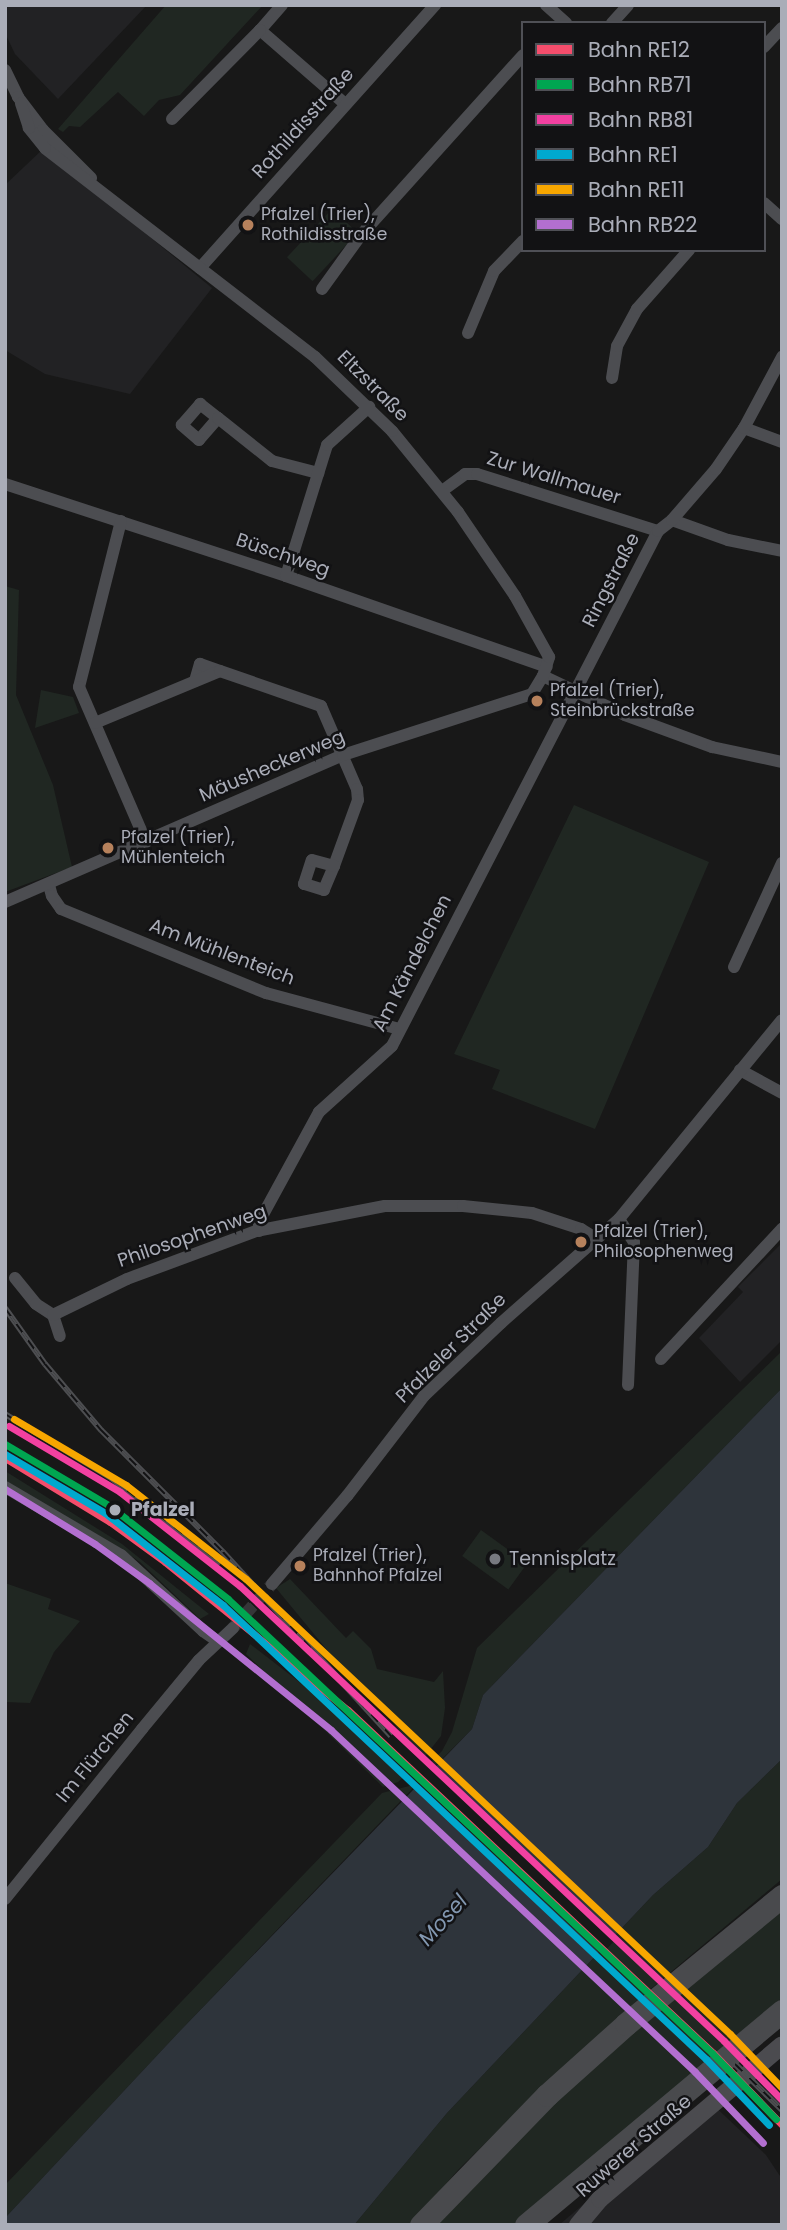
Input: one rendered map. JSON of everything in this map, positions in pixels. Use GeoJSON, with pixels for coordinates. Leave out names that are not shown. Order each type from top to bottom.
{"type":"FeatureCollection","features":[{"type":"Feature","properties":{"kind":"highway"},"geometry":{"type":"LineString","coordinates":[[421,2225],[547,2095],[626,2024],[782,1896]]}},
{"type":"Feature","properties":{"kind":"highway"},"geometry":{"type":"LineString","coordinates":[[526,2225],[782,2011]]}},
{"type":"Feature","properties":{"kind":"main road","name":"Ruwerer Straße"},"geometry":{"type":"LineString","coordinates":[[578,2225],[600,2199],[782,2045]]}},
{"type":"Feature","properties":{"kind":"street"},"geometry":{"type":"LineString","coordinates":[[172,119],[282,5]]}},
{"type":"Feature","properties":{"kind":"street","name":"Rothildisstraße"},"geometry":{"type":"LineString","coordinates":[[200,268],[435,5]]}},
{"type":"Feature","properties":{"kind":"street"},"geometry":{"type":"LineString","coordinates":[[546,5],[558,20]]}},
{"type":"Feature","properties":{"kind":"street"},"geometry":{"type":"LineString","coordinates":[[614,21],[628,5]]}},
{"type":"Feature","properties":{"kind":"street"},"geometry":{"type":"LineString","coordinates":[[766,45],[782,28]]}},
{"type":"Feature","properties":{"kind":"street"},"geometry":{"type":"LineString","coordinates":[[260,30],[345,104]]}},
{"type":"Feature","properties":{"kind":"street"},"geometry":{"type":"LineString","coordinates":[[322,289],[361,235],[521,57]]}},
{"type":"Feature","properties":{"kind":"street","name":"Eltzstraße"},"geometry":{"type":"LineString","coordinates":[[5,70],[21,103],[29,128],[39,142],[76,174],[103,191],[315,357],[369,407],[442,491],[515,596],[547,651],[545,672]]}},
{"type":"Feature","properties":{"kind":"street"},"geometry":{"type":"LineString","coordinates":[[766,205],[782,219]]}},
{"type":"Feature","properties":{"kind":"street"},"geometry":{"type":"LineString","coordinates":[[468,333],[494,271],[521,243]]}},
{"type":"Feature","properties":{"kind":"street"},"geometry":{"type":"LineString","coordinates":[[612,377],[617,346],[636,309],[687,252]]}},
{"type":"Feature","properties":{"kind":"street","name":"Ringstraße"},"geometry":{"type":"LineString","coordinates":[[575,691],[658,531],[672,520],[716,469],[744,428],[782,357]]}},
{"type":"Feature","properties":{"kind":"street"},"geometry":{"type":"LineString","coordinates":[[286,576],[327,445],[369,407]]}},
{"type":"Feature","properties":{"kind":"street"},"geometry":{"type":"LineString","coordinates":[[218,418],[272,461],[318,473]]}},
{"type":"Feature","properties":{"kind":"street"},"geometry":{"type":"LineString","coordinates":[[744,428],[782,442]]}},
{"type":"Feature","properties":{"kind":"street","name":"Zur Wallmauer"},"geometry":{"type":"LineString","coordinates":[[442,491],[465,474],[477,474],[658,531]]}},
{"type":"Feature","properties":{"kind":"street","name":"Büschweg"},"geometry":{"type":"LineString","coordinates":[[5,484],[286,576],[545,672],[575,691],[625,715],[712,747],[782,762]]}},
{"type":"Feature","properties":{"kind":"street"},"geometry":{"type":"LineString","coordinates":[[672,520],[728,540],[782,551]]}},
{"type":"Feature","properties":{"kind":"street"},"geometry":{"type":"LineString","coordinates":[[121,521],[79,687],[145,842]]}},
{"type":"Feature","properties":{"kind":"street"},"geometry":{"type":"LineString","coordinates":[[95,723],[220,671],[321,706],[343,755],[358,800],[334,866]]}},
{"type":"Feature","properties":{"kind":"street","name":"Mäusheckerweg"},"geometry":{"type":"LineString","coordinates":[[5,902],[343,755],[523,698],[532,694],[545,672]]}},
{"type":"Feature","properties":{"kind":"street","name":"Am Kändelchen"},"geometry":{"type":"LineString","coordinates":[[259,1231],[259,1222],[319,1112],[392,1046],[575,691]]}},
{"type":"Feature","properties":{"kind":"street"},"geometry":{"type":"LineString","coordinates":[[734,967],[782,863]]}},
{"type":"Feature","properties":{"kind":"street","name":"Am Mühlenteich"},"geometry":{"type":"LineString","coordinates":[[48,885],[61,909],[266,993],[399,1029]]}},
{"type":"Feature","properties":{"kind":"street","name":"Pfalzeler Straße"},"geometry":{"type":"LineString","coordinates":[[272,1584],[347,1496],[424,1396],[501,1322],[619,1219],[782,1020]]}},
{"type":"Feature","properties":{"kind":"street"},"geometry":{"type":"LineString","coordinates":[[740,1070],[782,1093]]}},
{"type":"Feature","properties":{"kind":"street","name":"Philosophenweg"},"geometry":{"type":"LineString","coordinates":[[53,1315],[127,1279],[259,1231],[385,1206],[436,1205],[532,1213],[581,1228],[597,1239]]}},
{"type":"Feature","properties":{"kind":"street"},"geometry":{"type":"LineString","coordinates":[[619,1219],[634,1242],[628,1385]]}},
{"type":"Feature","properties":{"kind":"street"},"geometry":{"type":"LineString","coordinates":[[661,1359],[782,1229]]}},
{"type":"Feature","properties":{"kind":"street"},"geometry":{"type":"LineString","coordinates":[[15,1278],[36,1304],[53,1315],[60,1336]]}},
{"type":"Feature","properties":{"kind":"street"},"geometry":{"type":"LineString","coordinates":[[5,1487],[121,1555],[219,1642],[233,1628]]}},
{"type":"Feature","properties":{"kind":"street","name":"Im Flürchen"},"geometry":{"type":"LineString","coordinates":[[5,1899],[142,1729],[219,1642]]}},
{"type":"Feature","properties":{"kind":"shaded area"},"geometry":{"type":"Polygon","coordinates":[[[5,5],[147,5],[58,99],[15,54],[5,33],[5,5]]]}},
{"type":"Feature","properties":{"kind":"shaded area"},"geometry":{"type":"Polygon","coordinates":[[[166,5],[263,5],[180,95],[159,100],[144,116],[118,92],[80,127],[69,126],[63,132],[58,129],[166,5]]]}},
{"type":"Feature","properties":{"kind":"shaded area"},"geometry":{"type":"Polygon","coordinates":[[[43,149],[212,288],[130,394],[45,374],[5,350],[5,185],[43,149]]]}},
{"type":"Feature","properties":{"kind":"shaded area"},"geometry":{"type":"Polygon","coordinates":[[[332,209],[358,233],[313,281],[287,257],[332,209]]]}},
{"type":"Feature","properties":{"kind":"shaded area"},"geometry":{"type":"Polygon","coordinates":[[[5,586],[19,590],[16,695],[53,785],[72,867],[5,892],[5,586]]]}},
{"type":"Feature","properties":{"kind":"shaded area"},"geometry":{"type":"Polygon","coordinates":[[[41,690],[73,697],[79,713],[35,728],[41,690]]]}},
{"type":"Feature","properties":{"kind":"shaded area"},"geometry":{"type":"Polygon","coordinates":[[[574,805],[709,862],[595,1129],[492,1089],[500,1070],[454,1054],[574,805]]]}},
{"type":"Feature","properties":{"kind":"shaded area"},"geometry":{"type":"Polygon","coordinates":[[[782,1243],[782,1340],[740,1382],[699,1338],[743,1292],[738,1287],[782,1243]]]}},
{"type":"Feature","properties":{"kind":"shaded area"},"geometry":{"type":"Polygon","coordinates":[[[782,1351],[782,1388],[483,1695],[472,1729],[432,1769],[429,1764],[442,1751],[452,1732],[477,1648],[782,1351]]]}},
{"type":"Feature","properties":{"kind":"shaded area"},"geometry":{"type":"Polygon","coordinates":[[[5,1471],[122,1544],[209,1614],[200,1619],[140,1562],[5,1481],[5,1471]]]}},
{"type":"Feature","properties":{"kind":"shaded area","name":"Tennisplatz"},"geometry":{"type":"Polygon","coordinates":[[[481,1530],[527,1564],[508,1589],[462,1556],[481,1530]]]}},
{"type":"Feature","properties":{"kind":"shaded area"},"geometry":{"type":"Polygon","coordinates":[[[290,1579],[346,1638],[353,1631],[371,1649],[377,1669],[434,1682],[443,1671],[445,1708],[441,1736],[423,1759],[409,1746],[392,1720],[342,1668],[276,1588],[290,1579]]]}},
{"type":"Feature","properties":{"kind":"shaded area"},"geometry":{"type":"Polygon","coordinates":[[[5,1583],[51,1599],[48,1609],[80,1621],[54,1652],[30,1703],[5,1702],[5,1583]]]}},
{"type":"Feature","properties":{"kind":"shaded area"},"geometry":{"type":"Polygon","coordinates":[[[250,1644],[337,1711],[404,1777],[383,1787],[246,1654],[250,1644]]]}},
{"type":"Feature","properties":{"kind":"shaded area"},"geometry":{"type":"Polygon","coordinates":[[[782,1759],[782,1879],[641,1997],[524,2105],[458,2170],[410,2225],[354,2225],[447,2113],[653,1895],[708,1847],[737,1803],[782,1759]]]}},
{"type":"Feature","properties":{"kind":"shaded area"},"geometry":{"type":"Polygon","coordinates":[[[417,1784],[5,2218],[5,2185],[382,1793],[417,1784]]]}},
{"type":"Feature","properties":{"kind":"shaded area"},"geometry":{"type":"Polygon","coordinates":[[[782,1909],[782,1998],[761,2017],[513,2225],[432,2225],[536,2117],[695,1978],[782,1909]]]}},
{"type":"Feature","properties":{"kind":"shaded area"},"geometry":{"type":"Polygon","coordinates":[[[707,2099],[766,2155],[782,2179],[782,2225],[559,2225],[707,2099]]]}},
{"type":"Feature","properties":{"kind":"water","name":"Mosel"},"geometry":{"type":"Polygon","coordinates":[[[782,1388],[782,1759],[737,1803],[708,1847],[653,1895],[447,2113],[354,2225],[5,2225],[5,2218],[179,2032],[472,1729],[483,1695],[782,1388]]]}},
{"type":"Feature","properties":{"kind":"pier"},"geometry":{"type":"Polygon","coordinates":[[[430,1766],[616,1939],[601,1955],[416,1781],[430,1766]]]}},
{"type":"Feature","properties":{"kind":"tunnel"},"geometry":{"type":"LineString","coordinates":[[233,1628],[272,1584]]}},
{"type":"Feature","properties":{"kind":"railway"},"geometry":{"type":"LineString","coordinates":[[5,1308],[45,1364],[101,1430],[223,1552],[391,1736]]}},
{"type":"Feature","properties":{"kind":"railway"},"geometry":{"type":"LineString","coordinates":[[5,1414],[111,1478],[221,1563]]}},
{"type":"Feature","properties":{"kind":"railway"},"geometry":{"type":"LineString","coordinates":[[735,2064],[782,2110]]}},
{"type":"Feature","properties":{"kind":"rail line","name":"RE11"},"geometry":{"type":"LineString","coordinates":[[14,1419],[126,1485],[246,1579],[730,2034],[782,2088]]}},
{"type":"Feature","properties":{"kind":"rail line","name":"RB81"},"geometry":{"type":"LineString","coordinates":[[9,1426],[120,1492],[240,1586],[724,2041],[782,2100]]}},
{"type":"Feature","properties":{"kind":"rail line","name":"RB71"},"geometry":{"type":"LineString","coordinates":[[5,1444],[110,1506],[228,1599],[712,2053],[776,2119]]}},
{"type":"Feature","properties":{"kind":"rail line","name":"RE1"},"geometry":{"type":"LineString","coordinates":[[5,1454],[105,1513],[223,1605],[706,2059],[769,2125]]}},
{"type":"Feature","properties":{"kind":"rail line","name":"RE12"},"geometry":{"type":"LineString","coordinates":[[5,1458],[110,1522],[165,1562],[348,1710],[713,2053],[782,2125]]}},
{"type":"Feature","properties":{"kind":"rail line","name":"RB22"},"geometry":{"type":"LineString","coordinates":[[5,1489],[95,1544],[149,1583],[331,1730],[695,2072],[763,2143]]}},
{"type":"Feature","properties":{"kind":"place","name":"Pfalzel (Trier), Rothildisstraße"},"geometry":{"type":"Point","coordinates":[248,225]}},
{"type":"Feature","properties":{"kind":"place","name":"Pfalzel (Trier), Steinbrückstraße"},"geometry":{"type":"Point","coordinates":[537,701]}},
{"type":"Feature","properties":{"kind":"place","name":"Pfalzel (Trier), Mühlenteich"},"geometry":{"type":"Point","coordinates":[108,848]}},
{"type":"Feature","properties":{"kind":"place","name":"Pfalzel (Trier), Philosophenweg"},"geometry":{"type":"Point","coordinates":[581,1242]}},
{"type":"Feature","properties":{"kind":"place","name":"Pfalzel"},"geometry":{"type":"Point","coordinates":[115,1510]}},
{"type":"Feature","properties":{"kind":"place","name":"Tennisplatz"},"geometry":{"type":"Point","coordinates":[495,1559]}},
{"type":"Feature","properties":{"kind":"place","name":"Pfalzel (Trier), Bahnhof Pfalzel"},"geometry":{"type":"Point","coordinates":[300,1566]}}]}
